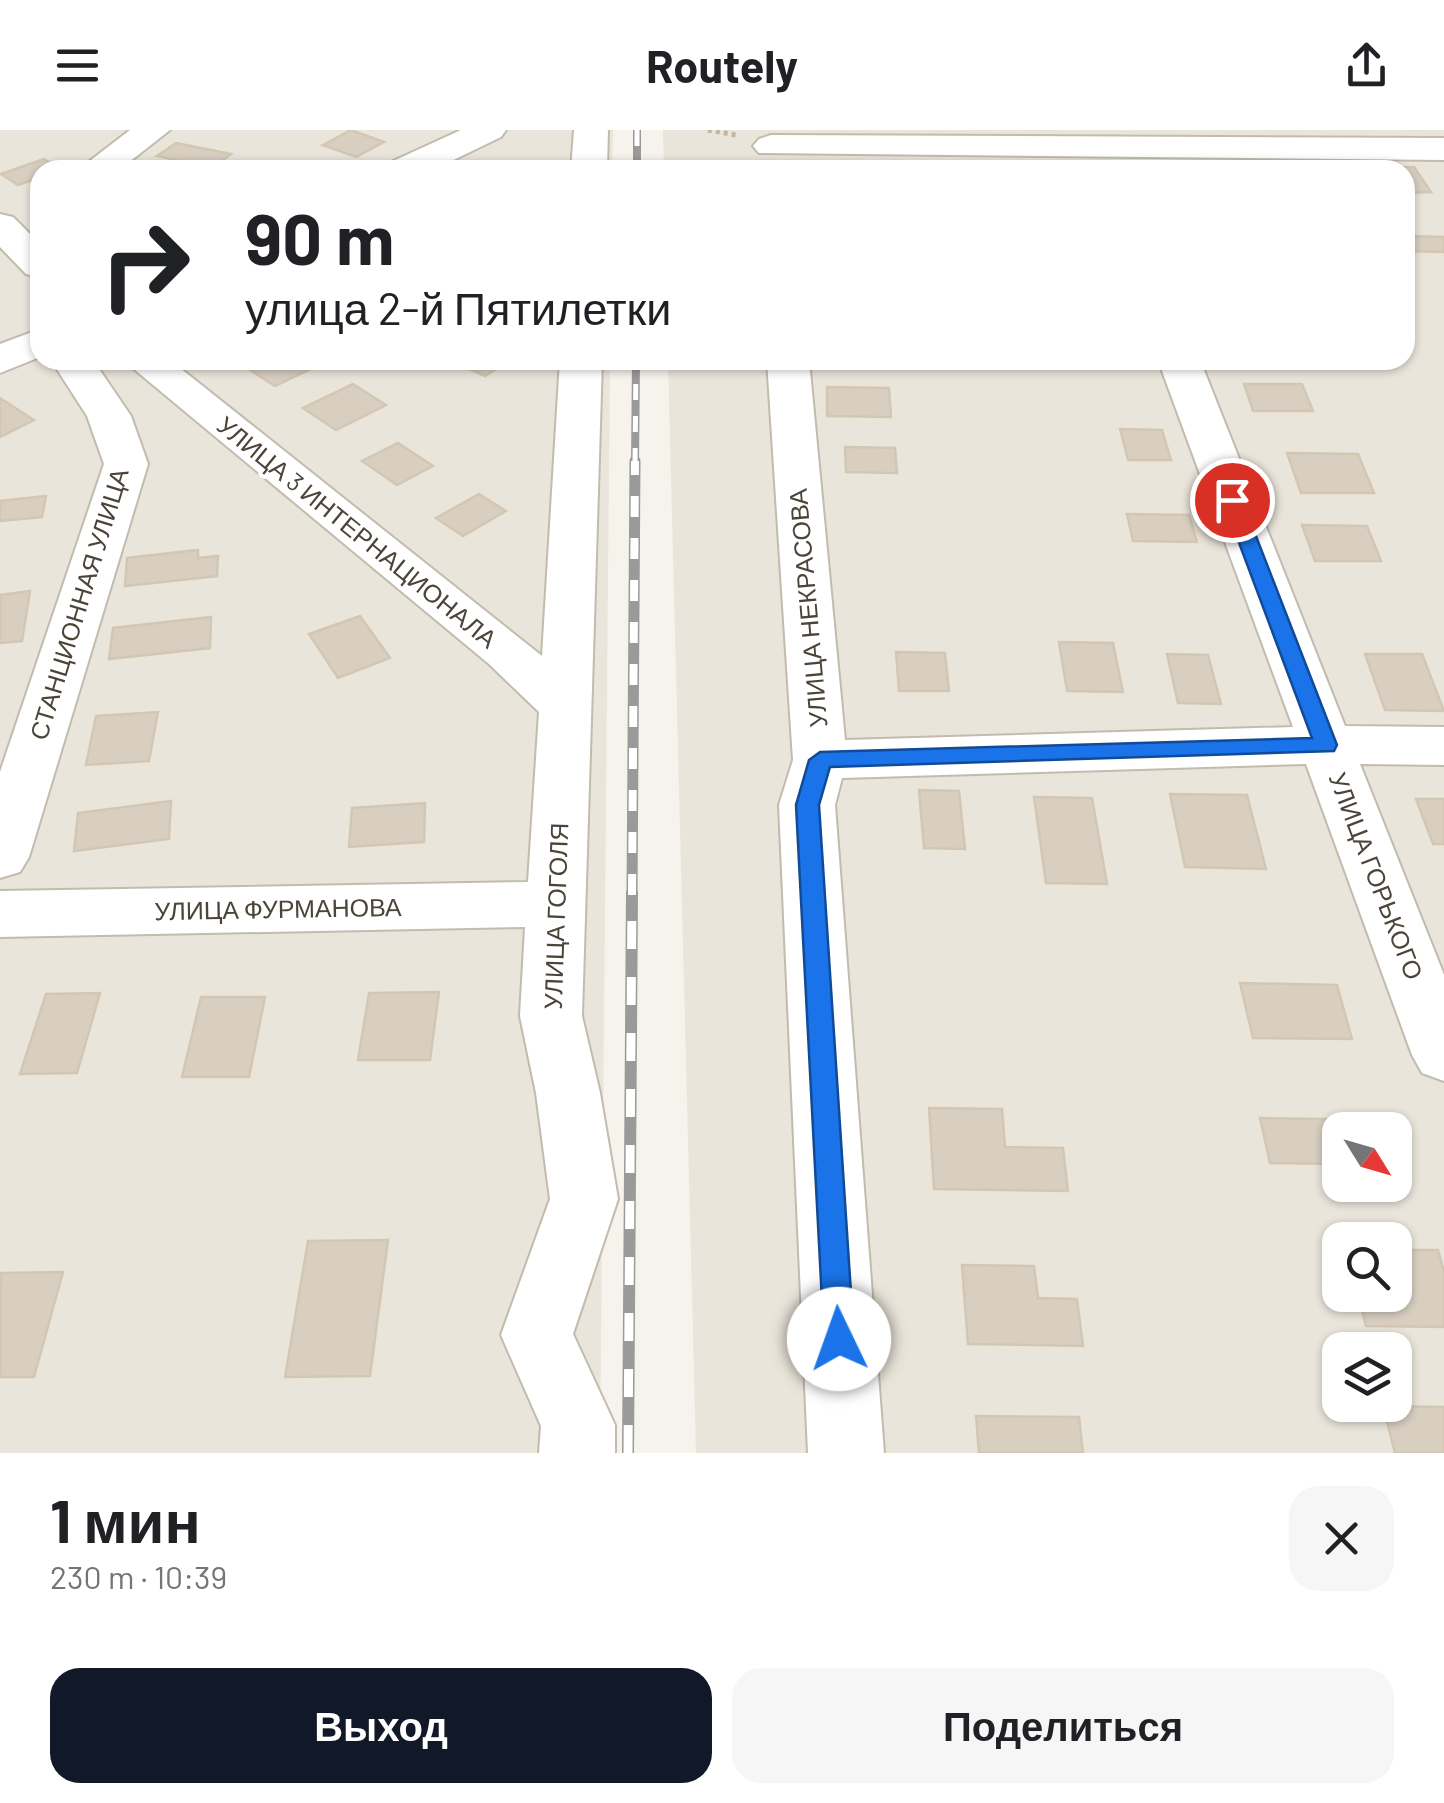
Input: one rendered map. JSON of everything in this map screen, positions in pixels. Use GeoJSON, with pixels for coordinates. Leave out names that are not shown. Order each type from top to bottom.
{"type":"FeatureCollection","features":[{"type":"Feature","properties":{"kind":"street"},"geometry":{"type":"LineString","coordinates":[[110,160],[152,130]]}},
{"type":"Feature","properties":{"kind":"street"},"geometry":{"type":"LineString","coordinates":[[425,160],[489,130]]}},
{"type":"Feature","properties":{"kind":"street"},"geometry":{"type":"LineString","coordinates":[[590,160],[591,130]]}},
{"type":"Feature","properties":{"kind":"street"},"geometry":{"type":"LineString","coordinates":[[767,149],[1444,149]]}},
{"type":"Feature","properties":{"kind":"street"},"geometry":{"type":"LineString","coordinates":[[9,217],[30,250]]}},
{"type":"Feature","properties":{"kind":"street"},"geometry":{"type":"LineString","coordinates":[[0,360],[30,346]]}},
{"type":"Feature","properties":{"kind":"street","name":"СТАНЦИОННАЯ УЛИЦА"},"geometry":{"type":"LineString","coordinates":[[0,857],[126,464],[109,416],[79,370]]}},
{"type":"Feature","properties":{"kind":"street","name":"УЛИЦА 3 ИНТЕРНАЦИОНАЛА"},"geometry":{"type":"LineString","coordinates":[[156,370],[507,652],[566,708]]}},
{"type":"Feature","properties":{"kind":"street","name":"УЛИЦА ГОГОЛЯ"},"geometry":{"type":"LineString","coordinates":[[577,1453],[578,1425],[537,1335],[584,1198],[551,1016],[581,370]]}},
{"type":"Feature","properties":{"kind":"street","name":"УЛИЦА НЕКРАСОВА"},"geometry":{"type":"LineString","coordinates":[[789,370],[820,760],[808,805],[846,1453]]}},
{"type":"Feature","properties":{"kind":"street","name":"УЛИЦА ГОРЬКОГО"},"geometry":{"type":"LineString","coordinates":[[1183,370],[1444,1055]]}},
{"type":"Feature","properties":{"kind":"street"},"geometry":{"type":"LineString","coordinates":[[820,760],[1326,745],[1444,746]]}},
{"type":"Feature","properties":{"kind":"street","name":"УЛИЦА ФУРМАНОВА"},"geometry":{"type":"LineString","coordinates":[[0,914],[556,904]]}},
{"type":"Feature","properties":{"kind":"shaded area"},"geometry":{"type":"Polygon","coordinates":[[[0,130],[613,130],[612,160],[30,160],[30,370],[610,370],[600,1453],[0,1453],[0,130]]]}},
{"type":"Feature","properties":{"kind":"shaded area"},"geometry":{"type":"Polygon","coordinates":[[[663,130],[1444,130],[1444,1453],[696,1453],[668,370],[1415,370],[1415,160],[664,160],[663,130]]]}},
{"type":"Feature","properties":{"kind":"building"},"geometry":{"type":"Polygon","coordinates":[[[351,130],[384,142],[356,157],[323,145],[351,130]]]}},
{"type":"Feature","properties":{"kind":"building"},"geometry":{"type":"Polygon","coordinates":[[[176,143],[231,154],[223,160],[157,156],[176,143]]]}},
{"type":"Feature","properties":{"kind":"building"},"geometry":{"type":"Polygon","coordinates":[[[30,164],[30,181],[18,185],[1,174],[30,164]]]}},
{"type":"Feature","properties":{"kind":"building"},"geometry":{"type":"Polygon","coordinates":[[[1415,168],[1431,192],[1415,193],[1415,168]]]}},
{"type":"Feature","properties":{"kind":"building"},"geometry":{"type":"Polygon","coordinates":[[[1415,236],[1444,237],[1444,252],[1415,251],[1415,236]]]}},
{"type":"Feature","properties":{"kind":"building"},"geometry":{"type":"Polygon","coordinates":[[[250,370],[308,370],[275,386],[250,370]]]}},
{"type":"Feature","properties":{"kind":"building"},"geometry":{"type":"Polygon","coordinates":[[[472,370],[494,370],[485,376],[472,370]]]}},
{"type":"Feature","properties":{"kind":"building"},"geometry":{"type":"Polygon","coordinates":[[[353,384],[386,405],[336,430],[303,408],[353,384]]]}},
{"type":"Feature","properties":{"kind":"building"},"geometry":{"type":"Polygon","coordinates":[[[1244,384],[1302,384],[1313,411],[1253,411],[1244,384]]]}},
{"type":"Feature","properties":{"kind":"building"},"geometry":{"type":"Polygon","coordinates":[[[827,387],[889,388],[891,417],[827,416],[827,387]]]}},
{"type":"Feature","properties":{"kind":"building"},"geometry":{"type":"Polygon","coordinates":[[[0,398],[34,420],[0,437],[0,398]]]}},
{"type":"Feature","properties":{"kind":"building"},"geometry":{"type":"Polygon","coordinates":[[[1120,429],[1162,430],[1171,460],[1128,460],[1120,429]]]}},
{"type":"Feature","properties":{"kind":"building"},"geometry":{"type":"Polygon","coordinates":[[[398,443],[433,466],[397,485],[362,461],[398,443]]]}},
{"type":"Feature","properties":{"kind":"building"},"geometry":{"type":"Polygon","coordinates":[[[845,447],[895,448],[897,473],[846,472],[845,447]]]}},
{"type":"Feature","properties":{"kind":"building"},"geometry":{"type":"Polygon","coordinates":[[[1287,453],[1358,454],[1374,493],[1301,493],[1287,453]]]}},
{"type":"Feature","properties":{"kind":"building"},"geometry":{"type":"Polygon","coordinates":[[[479,494],[506,511],[463,536],[436,518],[479,494]]]}},
{"type":"Feature","properties":{"kind":"building"},"geometry":{"type":"Polygon","coordinates":[[[46,496],[42,517],[0,521],[0,501],[46,496]]]}},
{"type":"Feature","properties":{"kind":"building"},"geometry":{"type":"Polygon","coordinates":[[[1127,514],[1189,515],[1197,542],[1133,541],[1127,514]]]}},
{"type":"Feature","properties":{"kind":"building"},"geometry":{"type":"Polygon","coordinates":[[[1302,525],[1367,526],[1381,561],[1315,561],[1302,525]]]}},
{"type":"Feature","properties":{"kind":"building"},"geometry":{"type":"Polygon","coordinates":[[[198,550],[198,558],[218,556],[217,576],[125,586],[127,558],[198,550]]]}},
{"type":"Feature","properties":{"kind":"building"},"geometry":{"type":"Polygon","coordinates":[[[30,591],[22,641],[0,643],[0,595],[30,591]]]}},
{"type":"Feature","properties":{"kind":"building"},"geometry":{"type":"Polygon","coordinates":[[[360,616],[390,658],[338,678],[309,634],[360,616]]]}},
{"type":"Feature","properties":{"kind":"building"},"geometry":{"type":"Polygon","coordinates":[[[211,617],[210,648],[109,659],[113,628],[211,617]]]}},
{"type":"Feature","properties":{"kind":"building"},"geometry":{"type":"Polygon","coordinates":[[[1059,642],[1113,643],[1123,692],[1067,691],[1059,642]]]}},
{"type":"Feature","properties":{"kind":"building"},"geometry":{"type":"Polygon","coordinates":[[[896,652],[945,653],[949,691],[899,691],[896,652]]]}},
{"type":"Feature","properties":{"kind":"building"},"geometry":{"type":"Polygon","coordinates":[[[1167,654],[1208,655],[1221,704],[1178,703],[1167,654]]]}},
{"type":"Feature","properties":{"kind":"building"},"geometry":{"type":"Polygon","coordinates":[[[1365,654],[1422,654],[1444,711],[1385,710],[1365,654]]]}},
{"type":"Feature","properties":{"kind":"building"},"geometry":{"type":"Polygon","coordinates":[[[158,712],[149,761],[86,765],[96,716],[158,712]]]}},
{"type":"Feature","properties":{"kind":"building"},"geometry":{"type":"Polygon","coordinates":[[[919,790],[959,791],[965,849],[924,848],[919,790]]]}},
{"type":"Feature","properties":{"kind":"building"},"geometry":{"type":"Polygon","coordinates":[[[1170,794],[1247,795],[1266,869],[1185,867],[1170,794]]]}},
{"type":"Feature","properties":{"kind":"building"},"geometry":{"type":"Polygon","coordinates":[[[1034,797],[1092,798],[1107,884],[1046,883],[1034,797]]]}},
{"type":"Feature","properties":{"kind":"building"},"geometry":{"type":"Polygon","coordinates":[[[1416,799],[1444,799],[1444,844],[1433,844],[1416,799]]]}},
{"type":"Feature","properties":{"kind":"building"},"geometry":{"type":"Polygon","coordinates":[[[171,801],[169,839],[74,851],[78,813],[171,801]]]}},
{"type":"Feature","properties":{"kind":"building"},"geometry":{"type":"Polygon","coordinates":[[[425,803],[424,842],[349,847],[352,808],[425,803]]]}},
{"type":"Feature","properties":{"kind":"building"},"geometry":{"type":"Polygon","coordinates":[[[1240,983],[1337,985],[1352,1039],[1253,1038],[1240,983]]]}},
{"type":"Feature","properties":{"kind":"building"},"geometry":{"type":"Polygon","coordinates":[[[439,992],[430,1060],[358,1060],[369,993],[439,992]]]}},
{"type":"Feature","properties":{"kind":"building"},"geometry":{"type":"Polygon","coordinates":[[[100,993],[77,1073],[20,1074],[46,994],[100,993]]]}},
{"type":"Feature","properties":{"kind":"building"},"geometry":{"type":"Polygon","coordinates":[[[201,997],[265,997],[249,1077],[182,1077],[201,997]]]}},
{"type":"Feature","properties":{"kind":"building"},"geometry":{"type":"Polygon","coordinates":[[[929,1108],[1002,1109],[1005,1147],[1063,1148],[1068,1191],[934,1189],[929,1108]]]}},
{"type":"Feature","properties":{"kind":"building"},"geometry":{"type":"Polygon","coordinates":[[[1260,1118],[1322,1119],[1322,1164],[1270,1163],[1260,1118]]]}},
{"type":"Feature","properties":{"kind":"building"},"geometry":{"type":"Polygon","coordinates":[[[388,1240],[370,1376],[285,1377],[308,1241],[388,1240]]]}},
{"type":"Feature","properties":{"kind":"building"},"geometry":{"type":"Polygon","coordinates":[[[1412,1250],[1438,1250],[1444,1272],[1444,1327],[1366,1326],[1362,1312],[1412,1312],[1412,1250]]]}},
{"type":"Feature","properties":{"kind":"building"},"geometry":{"type":"Polygon","coordinates":[[[962,1265],[1034,1266],[1038,1298],[1077,1299],[1083,1346],[968,1344],[962,1265]]]}},
{"type":"Feature","properties":{"kind":"building"},"geometry":{"type":"Polygon","coordinates":[[[63,1272],[34,1377],[0,1377],[1,1273],[63,1272]]]}},
{"type":"Feature","properties":{"kind":"building"},"geometry":{"type":"Polygon","coordinates":[[[1412,1406],[1444,1407],[1444,1453],[1395,1453],[1387,1422],[1412,1422],[1412,1406]]]}},
{"type":"Feature","properties":{"kind":"building"},"geometry":{"type":"Polygon","coordinates":[[[976,1416],[1079,1417],[1083,1453],[979,1453],[976,1416]]]}},
{"type":"Feature","properties":{"kind":"railway"},"geometry":{"type":"LineString","coordinates":[[637,130],[637,160]]}},
{"type":"Feature","properties":{"kind":"railway"},"geometry":{"type":"LineString","coordinates":[[635,464],[636,370]]}},
{"type":"Feature","properties":{"kind":"railway"},"geometry":{"type":"LineString","coordinates":[[632,895],[635,461]]}},
{"type":"Feature","properties":{"kind":"railway"},"geometry":{"type":"LineString","coordinates":[[628,1453],[632,893]]}},
{"type":"Feature","properties":{"kind":"route"},"geometry":{"type":"LineString","coordinates":[[839,1339],[808,805],[820,760],[1326,745],[1232,500]]}}]}
